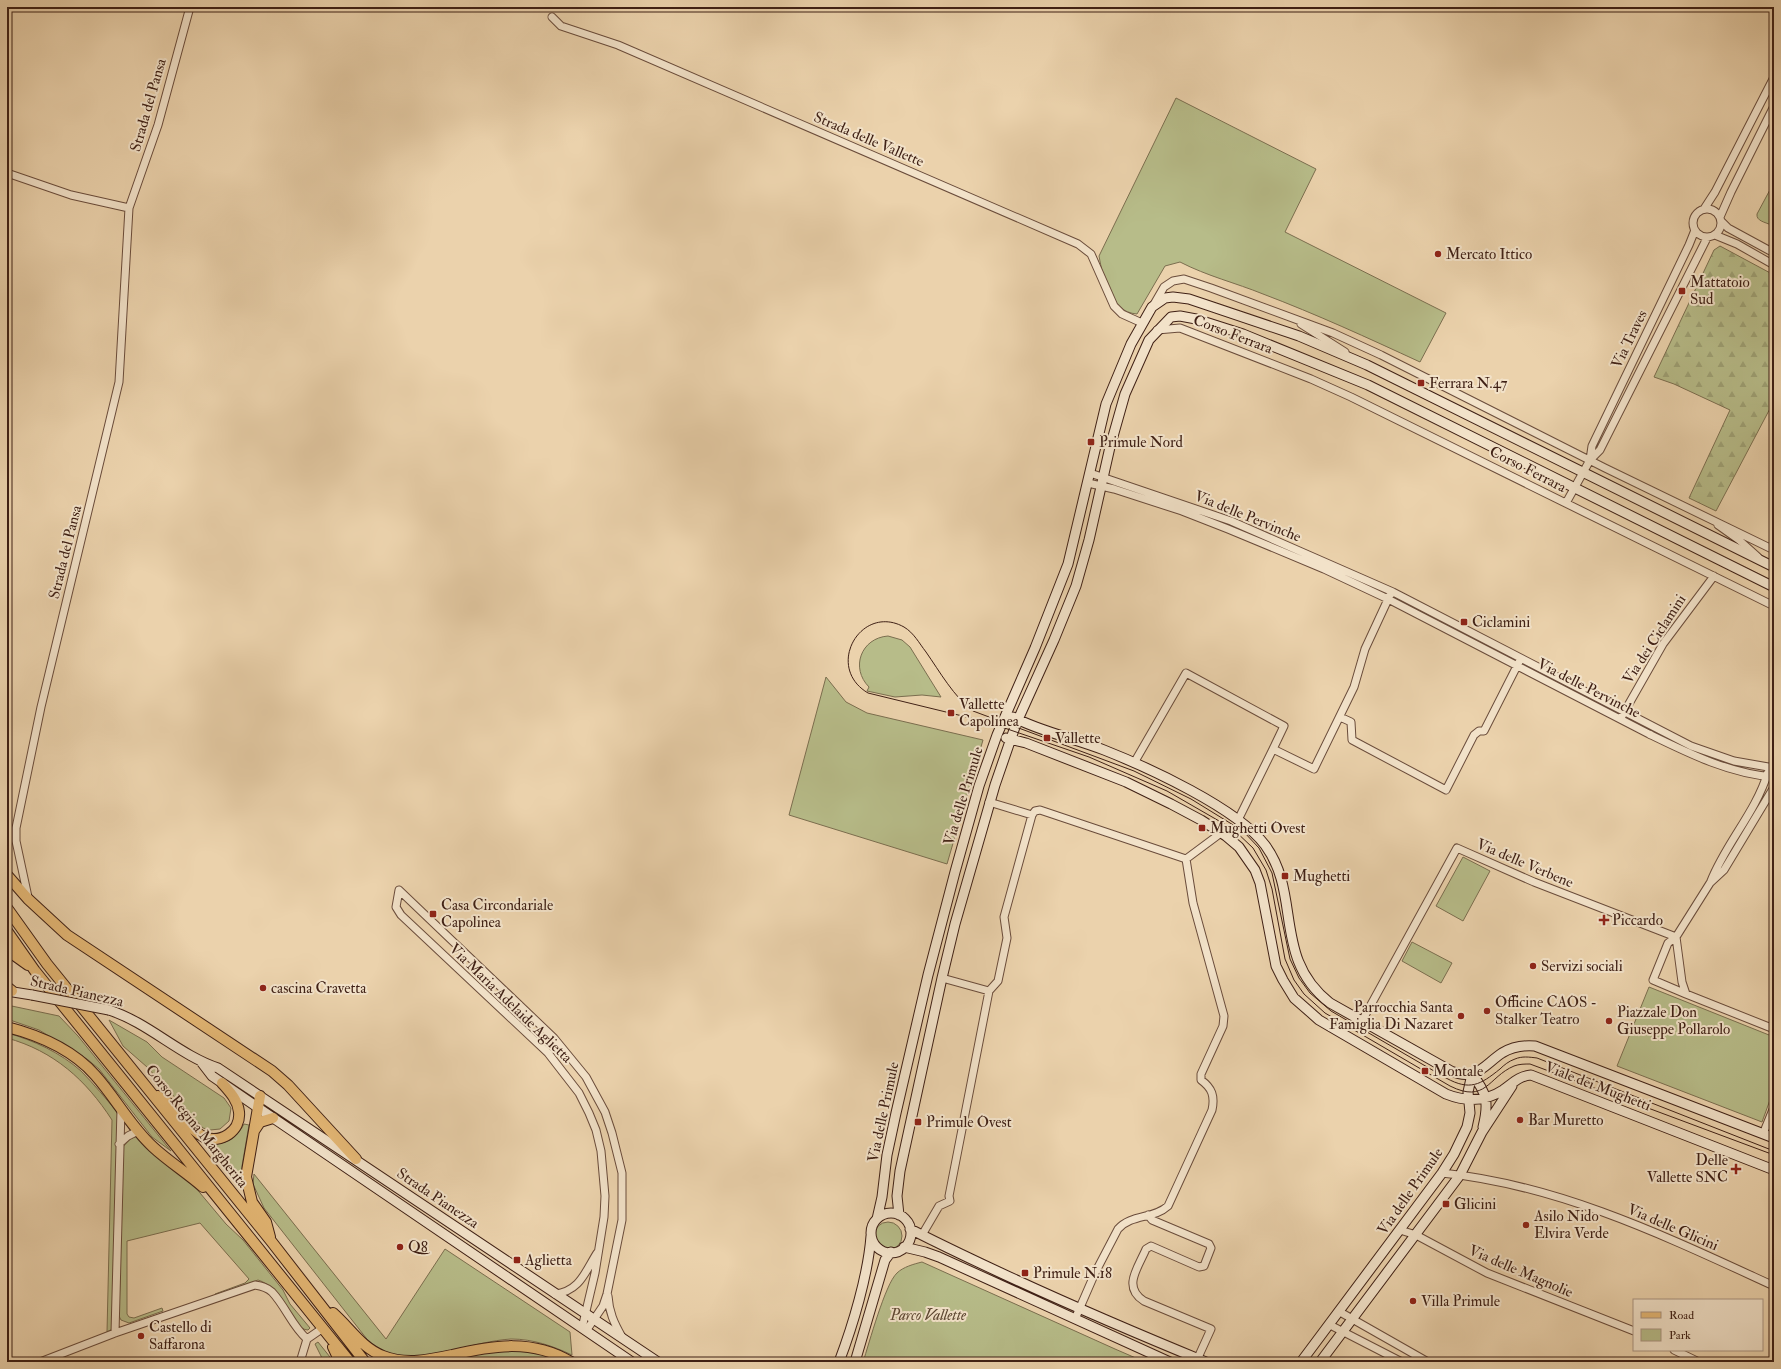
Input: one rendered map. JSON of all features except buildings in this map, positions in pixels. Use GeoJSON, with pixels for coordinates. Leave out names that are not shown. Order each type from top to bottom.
{"type":"FeatureCollection","features":[{"type":"Feature","properties":{"kind":"main road","name":"Corso Ferrara"},"geometry":{"type":"LineString","coordinates":[[1152,307],[1165,298],[1173,297],[1189,299],[1299,336],[1367,365],[1774,567]]}},
{"type":"Feature","properties":{"kind":"main road","name":"Via delle Primule"},"geometry":{"type":"LineString","coordinates":[[877,1218],[882,1197],[887,1155],[928,974],[977,794],[1006,713],[1035,648],[1068,564],[1106,404],[1118,372],[1142,323],[1152,307]]}},
{"type":"Feature","properties":{"kind":"main road","name":"Corso Ferrara"},"geometry":{"type":"LineString","coordinates":[[1158,330],[1171,317],[1180,316],[1196,319],[1263,342],[1368,384],[1772,587]]}},
{"type":"Feature","properties":{"kind":"main road","name":"Via delle Primule"},"geometry":{"type":"LineString","coordinates":[[899,1215],[897,1196],[900,1171],[942,978],[989,802],[1018,719],[1054,640],[1076,586],[1089,540],[1110,447],[1125,394],[1144,350],[1158,330]]}},
{"type":"Feature","properties":{"kind":"main road"},"geometry":{"type":"LineString","coordinates":[[1006,713],[1018,719],[1105,750],[1134,763],[1183,787],[1238,820],[1254,832],[1265,845],[1275,862],[1297,961],[1310,984],[1320,995],[1362,1021],[1452,1072],[1464,1075],[1472,1074],[1483,1089],[1487,1098]]}},
{"type":"Feature","properties":{"kind":"main road","name":"Viale dei Mughetti"},"geometry":{"type":"LineString","coordinates":[[997,736],[1026,743],[1126,782],[1171,804],[1221,833],[1239,847],[1255,870],[1260,883],[1276,966],[1294,998],[1319,1020],[1446,1094],[1458,1099],[1469,1100],[1487,1098],[1497,1094],[1515,1080],[1523,1076],[1531,1075],[1774,1170]]}},
{"type":"Feature","properties":{"kind":"main road"},"geometry":{"type":"LineString","coordinates":[[7,875],[28,899],[67,935],[272,1071],[288,1085],[334,1141],[356,1159]]}},
{"type":"Feature","properties":{"kind":"main road","name":"Corso Regina Margherita"},"geometry":{"type":"LineString","coordinates":[[7,908],[47,964],[271,1241],[365,1362]]}},
{"type":"Feature","properties":{"kind":"main road","name":"Corso Regina Margherita"},"geometry":{"type":"LineString","coordinates":[[7,931],[35,971],[350,1362]]}},
{"type":"Feature","properties":{"kind":"main road"},"geometry":{"type":"LineString","coordinates":[[7,944],[14,955],[35,971]]}},
{"type":"Feature","properties":{"kind":"main road"},"geometry":{"type":"LineString","coordinates":[[928,974],[942,978]]}},
{"type":"Feature","properties":{"kind":"main road","name":"Strada Pianezza"},"geometry":{"type":"LineString","coordinates":[[9,990],[110,1010],[124,1015],[152,1030],[201,1062],[218,1068],[260,1096],[334,1141]]}},
{"type":"Feature","properties":{"kind":"main road"},"geometry":{"type":"LineString","coordinates":[[7,1027],[36,1036],[66,1052],[94,1074],[138,1131],[153,1147],[182,1168],[223,1204]]}},
{"type":"Feature","properties":{"kind":"main road","name":"Viale dei Mughetti"},"geometry":{"type":"LineString","coordinates":[[1472,1074],[1477,1073],[1509,1050],[1517,1047],[1535,1046],[1774,1138]]}},
{"type":"Feature","properties":{"kind":"main road","name":"Strada Pianezza"},"geometry":{"type":"LineString","coordinates":[[201,1062],[212,1076],[257,1108],[632,1362]]}},
{"type":"Feature","properties":{"kind":"main road","name":"Via delle Primule"},"geometry":{"type":"LineString","coordinates":[[1301,1362],[1340,1312],[1442,1173],[1454,1154],[1467,1127],[1470,1113],[1469,1086],[1472,1074]]}},
{"type":"Feature","properties":{"kind":"main road","name":"Via delle Primule"},"geometry":{"type":"LineString","coordinates":[[1320,1362],[1460,1175],[1482,1132],[1515,1080]]}},
{"type":"Feature","properties":{"kind":"main road"},"geometry":{"type":"LineString","coordinates":[[145,1086],[179,1111],[199,1134],[204,1137],[215,1139],[225,1137],[232,1132],[237,1125],[239,1117],[236,1101],[222,1083]]}},
{"type":"Feature","properties":{"kind":"main road"},"geometry":{"type":"LineString","coordinates":[[260,1096],[246,1168],[247,1185],[252,1202],[266,1222],[271,1241]]}},
{"type":"Feature","properties":{"kind":"main road","name":"Via delle Primule"},"geometry":{"type":"LineString","coordinates":[[1482,1132],[1487,1112],[1487,1098]]}},
{"type":"Feature","properties":{"kind":"main road"},"geometry":{"type":"LineString","coordinates":[[254,1131],[260,1122],[273,1118]]}},
{"type":"Feature","properties":{"kind":"main road"},"geometry":{"type":"LineString","coordinates":[[322,1151],[331,1148],[334,1141]]}},
{"type":"Feature","properties":{"kind":"main road","name":"Strada Pianezza"},"geometry":{"type":"LineString","coordinates":[[356,1159],[658,1362]]}},
{"type":"Feature","properties":{"kind":"main road"},"geometry":{"type":"LineString","coordinates":[[839,1362],[850,1331],[870,1253],[871,1230],[877,1218],[889,1213],[899,1215],[907,1221],[910,1229],[909,1240],[904,1247],[900,1250],[891,1252],[877,1247],[871,1236]]}},
{"type":"Feature","properties":{"kind":"main road"},"geometry":{"type":"LineString","coordinates":[[910,1229],[1079,1308],[1200,1361]]}},
{"type":"Feature","properties":{"kind":"main road"},"geometry":{"type":"LineString","coordinates":[[904,1247],[939,1257],[1170,1362]]}},
{"type":"Feature","properties":{"kind":"main road"},"geometry":{"type":"LineString","coordinates":[[855,1362],[885,1260],[891,1252]]}},
{"type":"Feature","properties":{"kind":"main road"},"geometry":{"type":"LineString","coordinates":[[320,1303],[346,1324],[362,1343],[373,1351],[393,1360],[424,1361],[480,1348],[519,1345],[544,1350],[571,1362]]}},
{"type":"Feature","properties":{"kind":"main road"},"geometry":{"type":"LineString","coordinates":[[323,1328],[340,1362]]}},
{"type":"Feature","properties":{"kind":"street","name":"Strada del Pansa"},"geometry":{"type":"LineString","coordinates":[[28,899],[16,841],[16,828],[41,707],[119,382],[129,208],[158,125],[190,7]]}},
{"type":"Feature","properties":{"kind":"street","name":"Strada delle Vallette"},"geometry":{"type":"LineString","coordinates":[[552,17],[561,26],[618,45],[1078,244],[1091,254],[1114,306],[1122,314],[1142,323]]}},
{"type":"Feature","properties":{"kind":"street"},"geometry":{"type":"LineString","coordinates":[[1774,76],[1715,192],[1704,209],[1694,217],[1694,230],[1700,236],[1708,238],[1715,235],[1720,230],[1721,220],[1731,192],[1774,106]]}},
{"type":"Feature","properties":{"kind":"street"},"geometry":{"type":"LineString","coordinates":[[7,173],[71,194],[129,208]]}},
{"type":"Feature","properties":{"kind":"street"},"geometry":{"type":"LineString","coordinates":[[1704,209],[1714,210],[1728,228],[1774,253]]}},
{"type":"Feature","properties":{"kind":"street","name":"Via Traves"},"geometry":{"type":"LineString","coordinates":[[1566,503],[1590,460],[1592,446],[1689,245],[1694,230]]}},
{"type":"Feature","properties":{"kind":"street"},"geometry":{"type":"LineString","coordinates":[[1715,235],[1737,244],[1774,265]]}},
{"type":"Feature","properties":{"kind":"street","name":"Via Traves"},"geometry":{"type":"LineString","coordinates":[[1590,460],[1600,450],[1708,238]]}},
{"type":"Feature","properties":{"kind":"street","name":"Corso Ferrara"},"geometry":{"type":"LineString","coordinates":[[1152,307],[1164,287],[1173,282],[1184,279],[1287,316],[1381,354],[1590,460],[1774,550]]}},
{"type":"Feature","properties":{"kind":"street","name":"Corso Ferrara"},"geometry":{"type":"LineString","coordinates":[[1287,316],[1367,365]]}},
{"type":"Feature","properties":{"kind":"street","name":"Corso Ferrara"},"geometry":{"type":"LineString","coordinates":[[1158,330],[1180,328],[1311,379],[1416,428],[1774,606]]}},
{"type":"Feature","properties":{"kind":"street","name":"Via delle Pervinche"},"geometry":{"type":"LineString","coordinates":[[1090,473],[1103,481],[1228,529],[1388,599],[1518,666],[1622,715]]}},
{"type":"Feature","properties":{"kind":"street","name":"Via delle Pervinche"},"geometry":{"type":"LineString","coordinates":[[1088,483],[1103,481],[1231,521],[1393,592],[1521,659],[1688,753],[1732,769],[1771,777]]}},
{"type":"Feature","properties":{"kind":"street","name":"Corso Ferrara"},"geometry":{"type":"LineString","coordinates":[[1708,517],[1765,562]]}},
{"type":"Feature","properties":{"kind":"street","name":"Via dei Ciclamini"},"geometry":{"type":"LineString","coordinates":[[1622,715],[1663,644],[1714,576]]}},
{"type":"Feature","properties":{"kind":"street"},"geometry":{"type":"LineString","coordinates":[[1273,749],[1314,769],[1354,687],[1365,648],[1388,599],[1393,592]]}},
{"type":"Feature","properties":{"kind":"street","name":"Via delle Pervinche"},"geometry":{"type":"LineString","coordinates":[[1340,717],[1351,722],[1352,740],[1446,790],[1474,735],[1479,731],[1484,731],[1521,659]]}},
{"type":"Feature","properties":{"kind":"street"},"geometry":{"type":"LineString","coordinates":[[1134,763],[1186,672],[1284,726],[1238,820]]}},
{"type":"Feature","properties":{"kind":"street","name":"Via delle Pervinche"},"geometry":{"type":"LineString","coordinates":[[1651,731],[1734,762],[1772,768]]}},
{"type":"Feature","properties":{"kind":"street"},"geometry":{"type":"LineString","coordinates":[[1772,768],[1771,777],[1717,866],[1710,884],[1676,937],[1668,943],[1653,980],[1774,1029]]}},
{"type":"Feature","properties":{"kind":"street"},"geometry":{"type":"LineString","coordinates":[[1710,884],[1724,870],[1774,786]]}},
{"type":"Feature","properties":{"kind":"street","name":"Via delle Primule"},"geometry":{"type":"LineString","coordinates":[[989,802],[1032,815],[1035,811],[1040,810],[1186,859]]}},
{"type":"Feature","properties":{"kind":"street"},"geometry":{"type":"LineString","coordinates":[[922,1235],[939,1206],[950,1202],[949,1196],[990,991],[998,981],[1007,938],[1004,917],[1032,815]]}},
{"type":"Feature","properties":{"kind":"street"},"geometry":{"type":"LineString","coordinates":[[1075,1319],[1095,1273],[1118,1229],[1130,1219],[1162,1211],[1168,1206],[1212,1110],[1213,1093],[1207,1084],[1201,1080],[1201,1074],[1223,1026],[1224,1016],[1193,903],[1186,859],[1221,833]]}},
{"type":"Feature","properties":{"kind":"street","name":"Via delle Verbene"},"geometry":{"type":"LineString","coordinates":[[1362,1021],[1458,848],[1534,882],[1676,937]]}},
{"type":"Feature","properties":{"kind":"street","name":"Via Maria Adelaide Aglietta"},"geometry":{"type":"LineString","coordinates":[[584,1329],[604,1217],[604,1175],[596,1130],[589,1113],[579,1092],[548,1053],[400,915],[396,907],[399,890],[554,1038],[586,1076],[596,1094],[612,1133],[622,1173],[622,1220],[608,1294],[609,1308],[614,1323],[622,1338]]}},
{"type":"Feature","properties":{"kind":"street"},"geometry":{"type":"LineString","coordinates":[[1676,937],[1682,982],[1686,994]]}},
{"type":"Feature","properties":{"kind":"street"},"geometry":{"type":"LineString","coordinates":[[942,978],[990,991]]}},
{"type":"Feature","properties":{"kind":"street"},"geometry":{"type":"LineString","coordinates":[[1763,1134],[1774,1107]]}},
{"type":"Feature","properties":{"kind":"street"},"geometry":{"type":"LineString","coordinates":[[115,1333],[120,1108]]}},
{"type":"Feature","properties":{"kind":"street"},"geometry":{"type":"LineString","coordinates":[[119,1144],[128,1136],[138,1131]]}},
{"type":"Feature","properties":{"kind":"street","name":"Via delle Glicini"},"geometry":{"type":"LineString","coordinates":[[1442,1173],[1460,1175],[1531,1189],[1563,1198],[1607,1213],[1656,1233],[1774,1286]]}},
{"type":"Feature","properties":{"kind":"street"},"geometry":{"type":"LineString","coordinates":[[1148,1215],[1152,1220],[1209,1244],[1211,1248],[1204,1266],[1199,1267],[1151,1246],[1146,1249],[1132,1283],[1132,1290],[1144,1301],[1211,1329],[1200,1361]]}},
{"type":"Feature","properties":{"kind":"street","name":"Via delle Magnolie"},"geometry":{"type":"LineString","coordinates":[[1400,1230],[1416,1235],[1487,1273],[1633,1331]]}},
{"type":"Feature","properties":{"kind":"street","name":"Via Maria Adelaide Aglietta"},"geometry":{"type":"LineString","coordinates":[[555,1294],[566,1292],[576,1285],[598,1250]]}},
{"type":"Feature","properties":{"kind":"street"},"geometry":{"type":"LineString","coordinates":[[40,1362],[115,1333],[255,1285],[265,1287],[272,1292],[298,1331],[307,1339]]}},
{"type":"Feature","properties":{"kind":"street","name":"Via Maria Adelaide Aglietta"},"geometry":{"type":"LineString","coordinates":[[584,1329],[594,1319],[608,1294]]}},
{"type":"Feature","properties":{"kind":"street"},"geometry":{"type":"LineString","coordinates":[[1340,1312],[1428,1362]]}},
{"type":"Feature","properties":{"kind":"street"},"geometry":{"type":"LineString","coordinates":[[1330,1325],[1402,1362]]}},
{"type":"Feature","properties":{"kind":"street"},"geometry":{"type":"LineString","coordinates":[[300,1362],[307,1339],[323,1328]]}},
{"type":"Feature","properties":{"kind":"street"},"geometry":{"type":"LineString","coordinates":[[1676,1351],[1699,1362]]}},
{"type":"Feature","properties":{"kind":"green space"},"geometry":{"type":"Polygon","coordinates":[[[1176,98],[1316,169],[1285,232],[1446,313],[1420,362],[1303,310],[1180,262],[1165,266],[1137,314],[1127,312],[1120,307],[1109,292],[1105,283],[1099,256],[1176,98]]]}},
{"type":"Feature","properties":{"kind":"green space"},"geometry":{"type":"Polygon","coordinates":[[[1772,186],[1774,187],[1774,218],[1771,225],[1759,220],[1757,214],[1772,186]]]}},
{"type":"Feature","properties":{"kind":"green space"},"geometry":{"type":"Polygon","coordinates":[[[1720,246],[1774,275],[1774,401],[1716,511],[1689,498],[1730,410],[1674,384],[1654,377],[1714,250],[1720,246]]]}},
{"type":"Feature","properties":{"kind":"green space"},"geometry":{"type":"Polygon","coordinates":[[[888,636],[902,640],[910,647],[941,697],[922,695],[895,697],[867,691],[869,687],[863,679],[860,671],[861,655],[871,642],[888,636]]]}},
{"type":"Feature","properties":{"kind":"green space"},"geometry":{"type":"Polygon","coordinates":[[[826,677],[846,702],[867,713],[983,740],[947,864],[789,815],[826,677]]]}},
{"type":"Feature","properties":{"kind":"green space"},"geometry":{"type":"Polygon","coordinates":[[[1463,857],[1490,871],[1463,921],[1436,906],[1463,857]]]}},
{"type":"Feature","properties":{"kind":"green space"},"geometry":{"type":"Polygon","coordinates":[[[1412,942],[1452,963],[1441,983],[1402,961],[1412,942]]]}},
{"type":"Feature","properties":{"kind":"green space"},"geometry":{"type":"Polygon","coordinates":[[[1649,987],[1774,1037],[1774,1089],[1762,1122],[1617,1066],[1649,987]]]}},
{"type":"Feature","properties":{"kind":"green space"},"geometry":{"type":"Polygon","coordinates":[[[7,1005],[59,1016],[78,1036],[171,1151],[152,1137],[99,1069],[87,1059],[39,1030],[7,1019],[7,1005]]]}},
{"type":"Feature","properties":{"kind":"green space"},"geometry":{"type":"Polygon","coordinates":[[[109,1020],[147,1042],[162,1057],[224,1098],[231,1108],[229,1121],[220,1129],[210,1130],[203,1128],[147,1067],[123,1046],[109,1020]]]}},
{"type":"Feature","properties":{"kind":"green space"},"geometry":{"type":"Polygon","coordinates":[[[7,1033],[27,1039],[65,1058],[91,1081],[118,1113],[112,1329],[107,1332],[112,1120],[91,1092],[67,1069],[40,1051],[7,1038],[7,1033]]]}},
{"type":"Feature","properties":{"kind":"green space"},"geometry":{"type":"Polygon","coordinates":[[[244,1124],[249,1125],[242,1166],[242,1181],[240,1182],[219,1162],[206,1145],[207,1142],[218,1143],[233,1138],[244,1124]]]}},
{"type":"Feature","properties":{"kind":"green space"},"geometry":{"type":"Polygon","coordinates":[[[137,1136],[195,1187],[226,1224],[243,1240],[283,1290],[290,1304],[310,1328],[308,1330],[302,1328],[297,1323],[274,1291],[267,1284],[258,1280],[216,1296],[215,1294],[245,1283],[249,1279],[200,1223],[127,1241],[127,1314],[129,1317],[134,1318],[162,1308],[163,1311],[129,1323],[121,1320],[119,1316],[123,1147],[130,1139],[137,1136]]]}},
{"type":"Feature","properties":{"kind":"green space"},"geometry":{"type":"Polygon","coordinates":[[[254,1174],[386,1339],[445,1249],[570,1332],[572,1355],[543,1344],[519,1339],[497,1341],[418,1356],[391,1354],[380,1349],[370,1343],[264,1208],[253,1184],[254,1174]]]}},
{"type":"Feature","properties":{"kind":"green space"},"geometry":{"type":"Polygon","coordinates":[[[888,1222],[894,1223],[898,1226],[901,1230],[901,1242],[898,1246],[894,1249],[888,1250],[882,1249],[878,1246],[875,1242],[874,1236],[875,1230],[878,1226],[882,1223],[888,1222]]]}},
{"type":"Feature","properties":{"kind":"green space","name":"Parco Vallette"},"geometry":{"type":"Polygon","coordinates":[[[922,1262],[1145,1362],[863,1362],[873,1329],[892,1279],[902,1269],[922,1262]]]}},
{"type":"Feature","properties":{"kind":"green space"},"geometry":{"type":"Polygon","coordinates":[[[318,1342],[334,1362],[324,1362],[315,1344],[318,1342]]]}},
{"type":"Feature","properties":{"kind":"green space"},"geometry":{"type":"Polygon","coordinates":[[[506,1349],[542,1354],[561,1362],[522,1360],[503,1362],[441,1362],[506,1349]]]}},
{"type":"Feature","properties":{"kind":"tram line"},"geometry":{"type":"LineString","coordinates":[[1774,1151],[1537,1058],[1523,1057],[1513,1060],[1493,1075],[1474,1084],[1462,1084],[1446,1078],[1331,1011],[1310,993],[1299,978],[1290,959],[1272,873],[1259,848],[1243,831],[1191,799],[1134,771],[973,711],[953,691],[916,638],[904,627],[888,622],[874,624],[862,630],[853,641],[849,654],[849,668],[855,682],[868,693],[987,722],[1089,757],[1167,791],[1233,829],[1253,848],[1266,870],[1272,889],[1285,959],[1294,980],[1304,994],[1325,1013],[1450,1086],[1462,1091],[1472,1092],[1486,1087],[1505,1071],[1514,1066],[1520,1064],[1530,1064],[1774,1155]]}},
{"type":"Feature","properties":{"kind":"place","name":"Mercato Ittico"},"geometry":{"type":"Point","coordinates":[1438,254]}},
{"type":"Feature","properties":{"kind":"place","name":"Mattatoio Sud"},"geometry":{"type":"Point","coordinates":[1682,291]}},
{"type":"Feature","properties":{"kind":"place","name":"Ferrara N.47"},"geometry":{"type":"Point","coordinates":[1421,383]}},
{"type":"Feature","properties":{"kind":"place","name":"Primule Nord"},"geometry":{"type":"Point","coordinates":[1091,442]}},
{"type":"Feature","properties":{"kind":"place","name":"Ciclamini"},"geometry":{"type":"Point","coordinates":[1464,622]}},
{"type":"Feature","properties":{"kind":"place","name":"Vallette Capolinea"},"geometry":{"type":"Point","coordinates":[951,713]}},
{"type":"Feature","properties":{"kind":"place","name":"Vallette"},"geometry":{"type":"Point","coordinates":[1047,738]}},
{"type":"Feature","properties":{"kind":"place","name":"Mughetti Ovest"},"geometry":{"type":"Point","coordinates":[1202,828]}},
{"type":"Feature","properties":{"kind":"place","name":"Mughetti"},"geometry":{"type":"Point","coordinates":[1285,876]}},
{"type":"Feature","properties":{"kind":"place","name":"Casa Circondariale Capolinea"},"geometry":{"type":"Point","coordinates":[433,914]}},
{"type":"Feature","properties":{"kind":"place","name":"Piccardo"},"geometry":{"type":"Point","coordinates":[1604,920]}},
{"type":"Feature","properties":{"kind":"place","name":"Servizi sociali"},"geometry":{"type":"Point","coordinates":[1533,966]}},
{"type":"Feature","properties":{"kind":"place","name":"cascina Cravetta"},"geometry":{"type":"Point","coordinates":[263,988]}},
{"type":"Feature","properties":{"kind":"place","name":"Officine CAOS - Stalker Teatro"},"geometry":{"type":"Point","coordinates":[1487,1011]}},
{"type":"Feature","properties":{"kind":"place","name":"Parrocchia Santa Famiglia Di Nazaret"},"geometry":{"type":"Point","coordinates":[1461,1016]}},
{"type":"Feature","properties":{"kind":"place","name":"Piazzale Don Giuseppe Pollarolo"},"geometry":{"type":"Point","coordinates":[1609,1021]}},
{"type":"Feature","properties":{"kind":"place","name":"Montale"},"geometry":{"type":"Point","coordinates":[1425,1071]}},
{"type":"Feature","properties":{"kind":"place","name":"Bar Muretto"},"geometry":{"type":"Point","coordinates":[1520,1120]}},
{"type":"Feature","properties":{"kind":"place","name":"Primule Ovest"},"geometry":{"type":"Point","coordinates":[918,1122]}},
{"type":"Feature","properties":{"kind":"place","name":"Delle Vallette SNC"},"geometry":{"type":"Point","coordinates":[1736,1169]}},
{"type":"Feature","properties":{"kind":"place","name":"Glicini"},"geometry":{"type":"Point","coordinates":[1446,1204]}},
{"type":"Feature","properties":{"kind":"place","name":"Asilo Nido Elvira Verde"},"geometry":{"type":"Point","coordinates":[1526,1225]}},
{"type":"Feature","properties":{"kind":"place","name":"Q8"},"geometry":{"type":"Point","coordinates":[400,1247]}},
{"type":"Feature","properties":{"kind":"place","name":"Aglietta"},"geometry":{"type":"Point","coordinates":[517,1260]}},
{"type":"Feature","properties":{"kind":"place","name":"Primule N.18"},"geometry":{"type":"Point","coordinates":[1025,1273]}},
{"type":"Feature","properties":{"kind":"place","name":"Villa Primule"},"geometry":{"type":"Point","coordinates":[1413,1301]}},
{"type":"Feature","properties":{"kind":"place","name":"Castello di Saffarona"},"geometry":{"type":"Point","coordinates":[141,1336]}}]}
